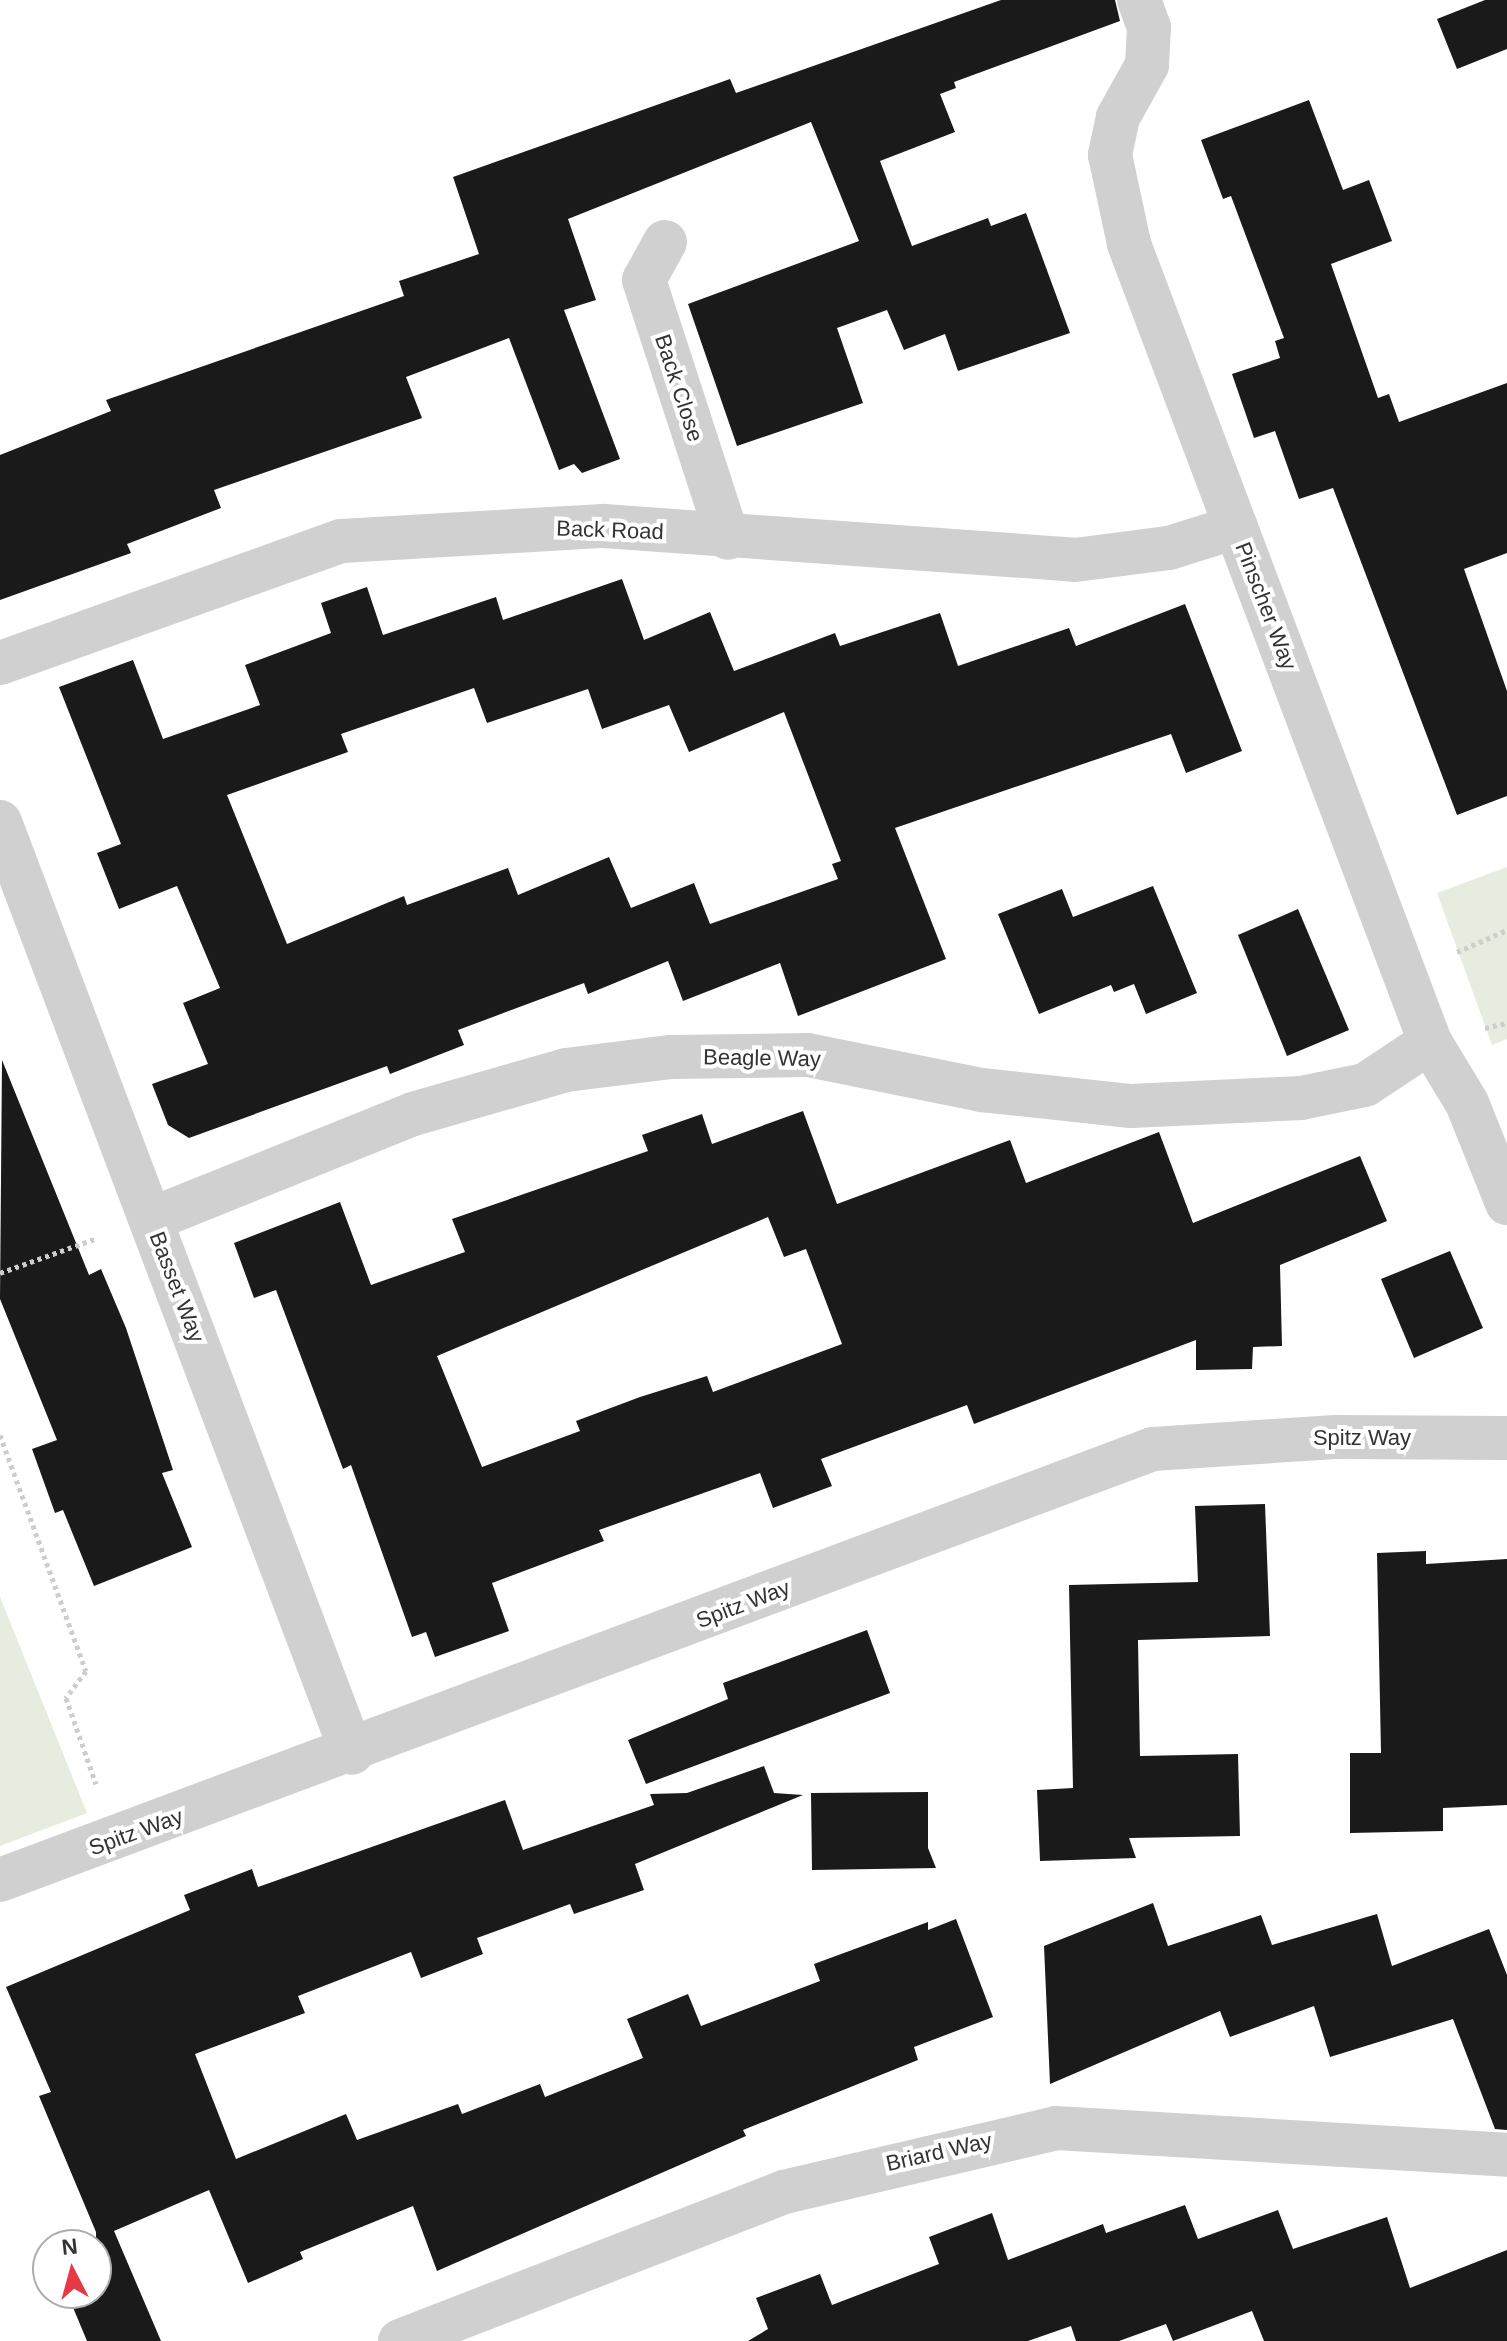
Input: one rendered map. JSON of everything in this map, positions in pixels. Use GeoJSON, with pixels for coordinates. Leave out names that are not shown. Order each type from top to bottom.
{"type":"FeatureCollection","features":[{"type":"Feature","properties":{"kind":"street","name":"Pinscher Way"},"geometry":{"type":"LineString","coordinates":[[1139,0],[1149,27],[1147,65],[1141,88],[1118,117],[1110,155],[1129,244],[1430,1042],[1467,1103],[1507,1203]]}},
{"type":"Feature","properties":{"kind":"street","name":"Back Close"},"geometry":{"type":"LineString","coordinates":[[665,242],[644,280],[728,538]]}},
{"type":"Feature","properties":{"kind":"street","name":"Back Road"},"geometry":{"type":"LineString","coordinates":[[0,663],[341,541],[604,526],[728,538],[1075,560],[1169,548],[1236,527]]}},
{"type":"Feature","properties":{"kind":"street","name":"Basset Way"},"geometry":{"type":"LineString","coordinates":[[0,822],[352,1753]]}},
{"type":"Feature","properties":{"kind":"street","name":"Beagle Way"},"geometry":{"type":"LineString","coordinates":[[152,1219],[413,1114],[566,1070],[671,1057],[808,1055],[981,1090],[1131,1106],[1301,1098],[1365,1085],[1430,1042]]}},
{"type":"Feature","properties":{"kind":"street","name":"Spitz Way"},"geometry":{"type":"LineString","coordinates":[[0,1880],[352,1753],[1153,1449],[1335,1437],[1507,1438]]}},
{"type":"Feature","properties":{"kind":"street","name":"Briard Way"},"geometry":{"type":"LineString","coordinates":[[400,2341],[784,2192],[1015,2135],[1056,2128],[1507,2155]]}},
{"type":"Feature","properties":{"kind":"path"},"geometry":{"type":"LineString","coordinates":[[0,1273],[152,1219]]}},
{"type":"Feature","properties":{"kind":"path"},"geometry":{"type":"LineString","coordinates":[[0,1435],[86,1671],[67,1693],[67,1705],[116,1839]]}},
{"type":"Feature","properties":{"kind":"shaded area"},"geometry":{"type":"Polygon","coordinates":[[[1507,867],[1507,1039],[1492,1045],[1437,893],[1507,867]]]}},
{"type":"Feature","properties":{"kind":"shaded area"},"geometry":{"type":"Polygon","coordinates":[[[0,1597],[87,1813],[0,1846],[0,1597]]]}},
{"type":"Feature","properties":{"kind":"building"},"geometry":{"type":"Polygon","coordinates":[[[1001,0],[1115,0],[1120,21],[954,82],[956,88],[940,94],[955,132],[880,161],[912,246],[988,218],[991,226],[1026,213],[1070,333],[958,371],[945,334],[904,350],[887,310],[837,328],[863,403],[737,446],[688,304],[859,241],[811,122],[568,219],[596,300],[564,310],[620,459],[582,473],[574,464],[559,470],[509,338],[406,377],[422,418],[214,490],[221,508],[127,544],[131,553],[0,600],[0,455],[111,411],[106,400],[404,296],[399,281],[479,254],[453,177],[730,79],[736,93],[1001,0]]]}},
{"type":"Feature","properties":{"kind":"building"},"geometry":{"type":"Polygon","coordinates":[[[1485,0],[1507,0],[1507,49],[1457,69],[1437,19],[1485,0]]]}},
{"type":"Feature","properties":{"kind":"building"},"geometry":{"type":"Polygon","coordinates":[[[1309,100],[1343,190],[1369,180],[1392,241],[1331,264],[1378,398],[1389,394],[1399,422],[1507,383],[1507,553],[1464,569],[1507,691],[1507,796],[1457,815],[1333,488],[1299,499],[1275,431],[1254,438],[1232,374],[1280,358],[1275,341],[1284,338],[1231,196],[1223,199],[1201,140],[1309,100]]]}},
{"type":"Feature","properties":{"kind":"building"},"geometry":{"type":"Polygon","coordinates":[[[622,579],[644,640],[710,612],[734,671],[835,633],[840,646],[940,613],[958,666],[1069,628],[1076,646],[1185,604],[1242,751],[1186,773],[1171,734],[895,828],[946,959],[798,1016],[780,963],[683,1001],[668,961],[588,994],[584,983],[458,1030],[464,1045],[390,1074],[387,1066],[189,1138],[168,1125],[152,1084],[208,1064],[183,1003],[220,988],[177,886],[119,909],[97,853],[121,844],[59,687],[133,660],[163,739],[260,705],[245,665],[331,633],[321,603],[367,587],[383,635],[496,597],[503,620],[622,579]],[[474,688],[341,734],[348,752],[227,795],[287,944],[404,896],[407,905],[508,868],[518,895],[609,857],[631,908],[694,883],[710,924],[838,879],[832,864],[841,861],[784,712],[689,752],[669,705],[602,729],[588,689],[487,723],[474,688]]]}},
{"type":"Feature","properties":{"kind":"building"},"geometry":{"type":"Polygon","coordinates":[[[1153,886],[1197,993],[1146,1014],[1134,984],[1114,992],[1111,985],[1039,1014],[998,914],[1062,889],[1073,917],[1153,886]]]}},
{"type":"Feature","properties":{"kind":"building"},"geometry":{"type":"Polygon","coordinates":[[[1298,909],[1349,1030],[1287,1056],[1238,935],[1298,909]]]}},
{"type":"Feature","properties":{"kind":"building"},"geometry":{"type":"Polygon","coordinates":[[[2,1060],[89,1275],[101,1269],[126,1328],[173,1470],[162,1473],[192,1547],[94,1586],[63,1510],[55,1513],[32,1449],[57,1440],[0,1299],[2,1060]]]}},
{"type":"Feature","properties":{"kind":"building"},"geometry":{"type":"Polygon","coordinates":[[[803,1111],[837,1204],[1010,1140],[1026,1183],[1159,1132],[1193,1223],[1360,1156],[1387,1221],[1280,1265],[1282,1346],[1253,1347],[1252,1369],[1196,1370],[1196,1340],[974,1424],[967,1405],[821,1459],[832,1486],[773,1508],[760,1473],[599,1530],[604,1541],[492,1583],[509,1631],[435,1657],[426,1632],[412,1637],[351,1465],[343,1469],[276,1290],[254,1298],[234,1243],[340,1202],[371,1285],[465,1252],[452,1219],[648,1151],[642,1135],[702,1114],[712,1144],[803,1111]],[[768,1217],[437,1356],[482,1467],[580,1431],[576,1421],[640,1397],[707,1376],[713,1392],[842,1344],[806,1249],[784,1257],[768,1217]]]}},
{"type":"Feature","properties":{"kind":"building"},"geometry":{"type":"Polygon","coordinates":[[[1450,1251],[1483,1328],[1414,1358],[1381,1279],[1450,1251]]]}},
{"type":"Feature","properties":{"kind":"building"},"geometry":{"type":"Polygon","coordinates":[[[1265,1504],[1270,1636],[1138,1640],[1140,1756],[1238,1754],[1240,1836],[1129,1838],[1136,1858],[1040,1861],[1037,1790],[1073,1788],[1069,1585],[1198,1582],[1195,1506],[1265,1504]]]}},
{"type":"Feature","properties":{"kind":"building"},"geometry":{"type":"Polygon","coordinates":[[[1426,1551],[1426,1564],[1507,1559],[1507,1805],[1443,1808],[1443,1831],[1350,1833],[1350,1753],[1381,1753],[1377,1553],[1426,1551]]]}},
{"type":"Feature","properties":{"kind":"building"},"geometry":{"type":"Polygon","coordinates":[[[867,1630],[890,1693],[646,1784],[628,1740],[728,1699],[723,1683],[867,1630]]]}},
{"type":"Feature","properties":{"kind":"building"},"geometry":{"type":"Polygon","coordinates":[[[764,1766],[774,1793],[803,1795],[635,1864],[644,1890],[574,1914],[570,1904],[477,1938],[483,1954],[421,1978],[411,1952],[298,1996],[305,2013],[195,2054],[236,2159],[346,2114],[357,2140],[458,2104],[462,2114],[540,2084],[545,2097],[643,2058],[627,2019],[688,1994],[701,2026],[820,1981],[814,1964],[928,1922],[928,1930],[956,1919],[993,2017],[914,2047],[918,2060],[743,2130],[746,2136],[437,2271],[413,2206],[300,2252],[303,2259],[248,2283],[209,2190],[114,2231],[161,2341],[87,2341],[74,2309],[112,2309],[112,2229],[95,2229],[39,2096],[51,2092],[6,1987],[190,1910],[184,1895],[252,1869],[258,1887],[505,1800],[523,1850],[654,1805],[650,1794],[687,1793],[764,1766]]]}},
{"type":"Feature","properties":{"kind":"building"},"geometry":{"type":"Polygon","coordinates":[[[928,1792],[928,1848],[936,1868],[812,1870],[811,1793],[928,1792]]]}},
{"type":"Feature","properties":{"kind":"building"},"geometry":{"type":"Polygon","coordinates":[[[1153,1903],[1168,1946],[1261,1915],[1272,1945],[1377,1914],[1392,1966],[1489,1929],[1507,1975],[1507,2130],[1495,2129],[1453,2019],[1330,2057],[1314,2006],[1230,2037],[1220,2011],[1050,2084],[1044,1946],[1153,1903]]]}},
{"type":"Feature","properties":{"kind":"building"},"geometry":{"type":"Polygon","coordinates":[[[1185,2205],[1198,2239],[1278,2210],[1293,2249],[1387,2217],[1410,2288],[1507,2250],[1507,2341],[1264,2341],[1252,2311],[1173,2341],[1166,2324],[1119,2341],[1076,2341],[1071,2326],[1028,2341],[748,2341],[768,2329],[756,2298],[820,2274],[832,2305],[939,2264],[929,2237],[992,2213],[1008,2260],[1103,2224],[1106,2233],[1185,2205]]]}}]}
